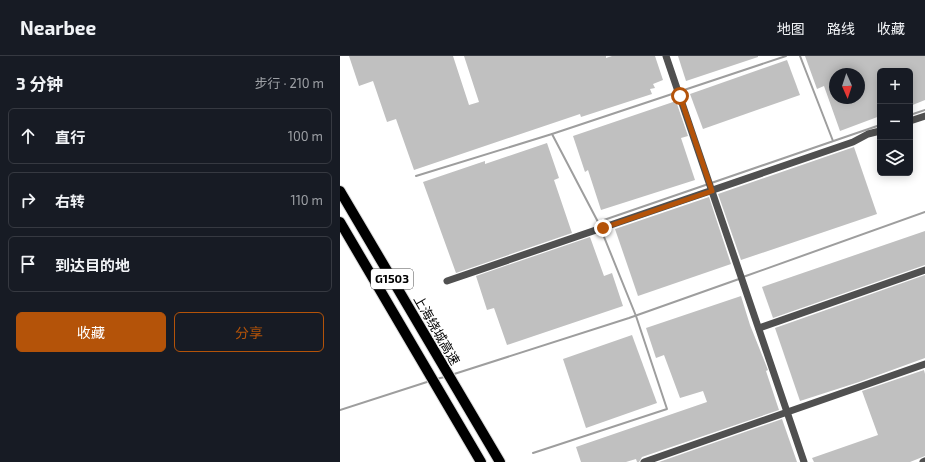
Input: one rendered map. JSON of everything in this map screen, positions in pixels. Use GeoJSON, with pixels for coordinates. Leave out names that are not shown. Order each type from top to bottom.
{"type":"FeatureCollection","features":[{"type":"Feature","properties":{"kind":"highway","name":"上海绕城高速"},"geometry":{"type":"LineString","coordinates":[[340,191],[500,462]]}},
{"type":"Feature","properties":{"kind":"highway","name":"G1503"},"geometry":{"type":"LineString","coordinates":[[340,222],[481,462]]}},
{"type":"Feature","properties":{"kind":"lane"},"geometry":{"type":"LineString","coordinates":[[666,56],[804,462]]}},
{"type":"Feature","properties":{"kind":"lane"},"geometry":{"type":"LineString","coordinates":[[913,120],[925,116]]}},
{"type":"Feature","properties":{"kind":"lane"},"geometry":{"type":"LineString","coordinates":[[447,281],[600,229],[710,186],[853,142],[868,134],[877,132]]}},
{"type":"Feature","properties":{"kind":"lane"},"geometry":{"type":"LineString","coordinates":[[759,328],[925,270]]}},
{"type":"Feature","properties":{"kind":"lane"},"geometry":{"type":"LineString","coordinates":[[644,462],[925,364]]}},
{"type":"Feature","properties":{"kind":"building"},"geometry":{"type":"Polygon","coordinates":[[[349,56],[453,56],[469,105],[479,102],[464,56],[606,56],[606,58],[612,56],[655,56],[663,80],[653,84],[655,88],[650,89],[652,94],[581,117],[580,114],[414,170],[396,119],[387,122],[373,81],[359,86],[349,56]]]}},
{"type":"Feature","properties":{"kind":"building"},"geometry":{"type":"Polygon","coordinates":[[[678,56],[758,56],[758,57],[686,81],[678,56]]]}},
{"type":"Feature","properties":{"kind":"building"},"geometry":{"type":"Polygon","coordinates":[[[805,56],[925,56],[925,100],[913,105],[913,68],[877,68],[877,117],[840,131],[830,104],[865,104],[865,68],[829,68],[829,100],[824,86],[817,89],[805,56]]]}},
{"type":"Feature","properties":{"kind":"building"},"geometry":{"type":"Polygon","coordinates":[[[787,60],[800,95],[703,129],[690,94],[787,60]]]}},
{"type":"Feature","properties":{"kind":"building"},"geometry":{"type":"Polygon","coordinates":[[[676,101],[688,136],[681,138],[695,180],[601,210],[588,170],[585,172],[573,136],[676,101]]]}},
{"type":"Feature","properties":{"kind":"building"},"geometry":{"type":"Polygon","coordinates":[[[547,143],[559,178],[554,180],[572,233],[456,273],[423,182],[485,161],[485,164],[547,143]]]}},
{"type":"Feature","properties":{"kind":"building"},"geometry":{"type":"Polygon","coordinates":[[[854,147],[877,214],[741,260],[718,194],[854,147]]]}},
{"type":"Feature","properties":{"kind":"building"},"geometry":{"type":"Polygon","coordinates":[[[709,197],[731,264],[638,296],[615,229],[709,197]]]}},
{"type":"Feature","properties":{"kind":"building"},"geometry":{"type":"Polygon","coordinates":[[[925,231],[925,265],[773,318],[762,287],[925,231]]]}},
{"type":"Feature","properties":{"kind":"building"},"geometry":{"type":"Polygon","coordinates":[[[590,237],[604,276],[612,273],[623,306],[507,345],[494,308],[487,310],[476,276],[590,237]]]}},
{"type":"Feature","properties":{"kind":"building"},"geometry":{"type":"Polygon","coordinates":[[[925,275],[925,358],[859,382],[800,401],[775,328],[925,275]]]}},
{"type":"Feature","properties":{"kind":"building"},"geometry":{"type":"Polygon","coordinates":[[[741,296],[750,325],[768,370],[766,371],[779,410],[642,457],[639,462],[637,462],[636,459],[626,462],[581,462],[576,447],[707,402],[703,391],[680,398],[664,355],[656,358],[646,328],[741,296]]]}},
{"type":"Feature","properties":{"kind":"building"},"geometry":{"type":"Polygon","coordinates":[[[632,335],[657,403],[586,428],[563,359],[632,335]]]}},
{"type":"Feature","properties":{"kind":"building"},"geometry":{"type":"Polygon","coordinates":[[[924,370],[925,456],[910,462],[814,462],[812,458],[878,435],[862,391],[924,370]]]}},
{"type":"Feature","properties":{"kind":"building"},"geometry":{"type":"Polygon","coordinates":[[[782,419],[797,462],[659,462],[782,419]]]}},
{"type":"Feature","properties":{"kind":"waterway"},"geometry":{"type":"LineString","coordinates":[[552,134],[786,56]]}},
{"type":"Feature","properties":{"kind":"waterway"},"geometry":{"type":"LineString","coordinates":[[800,56],[833,141]]}},
{"type":"Feature","properties":{"kind":"waterway"},"geometry":{"type":"LineString","coordinates":[[913,114],[925,110]]}},
{"type":"Feature","properties":{"kind":"waterway"},"geometry":{"type":"LineString","coordinates":[[598,222],[877,126]]}},
{"type":"Feature","properties":{"kind":"waterway"},"geometry":{"type":"LineString","coordinates":[[416,176],[552,134],[598,222],[636,316],[667,409],[533,453]]}},
{"type":"Feature","properties":{"kind":"waterway"},"geometry":{"type":"LineString","coordinates":[[743,277],[925,212]]}},
{"type":"Feature","properties":{"kind":"waterway"},"geometry":{"type":"LineString","coordinates":[[451,375],[629,318],[739,279]]}},
{"type":"Feature","properties":{"kind":"waterway"},"geometry":{"type":"LineString","coordinates":[[436,379],[445,377]]}},
{"type":"Feature","properties":{"kind":"waterway"},"geometry":{"type":"LineString","coordinates":[[340,410],[430,381]]}},
{"type":"Feature","properties":{"kind":"route"},"geometry":{"type":"LineString","coordinates":[[603,228],[712,191],[680,96]]}}]}
